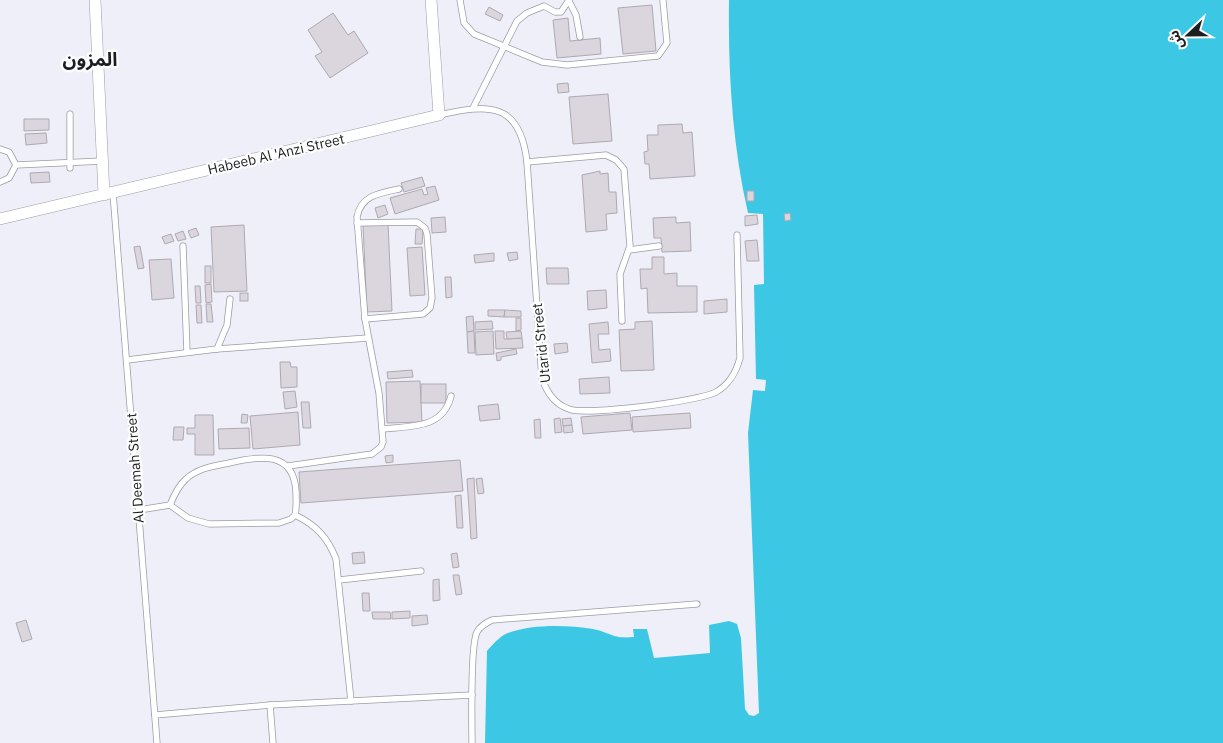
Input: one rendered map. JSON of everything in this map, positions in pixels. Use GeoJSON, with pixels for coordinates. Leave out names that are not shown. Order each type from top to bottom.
{"type":"FeatureCollection","features":[{"type":"Feature","properties":{"kind":"street"},"geometry":{"type":"LineString","coordinates":[[95,0],[103,161],[109,194]]}},
{"type":"Feature","properties":{"kind":"street"},"geometry":{"type":"LineString","coordinates":[[431,0],[439,115]]}},
{"type":"Feature","properties":{"kind":"street","name":"Habeeb Al 'Anzi Street"},"geometry":{"type":"LineString","coordinates":[[0,219],[439,115]]}},
{"type":"Feature","properties":{"kind":"lane"},"geometry":{"type":"LineString","coordinates":[[460,0],[462,17],[468,30],[480,38],[534,60],[559,65],[654,58],[662,52],[666,43],[663,1]]}},
{"type":"Feature","properties":{"kind":"lane"},"geometry":{"type":"LineString","coordinates":[[473,108],[517,21],[523,15],[544,6],[558,12],[569,1],[578,22],[580,37]]}},
{"type":"Feature","properties":{"kind":"lane","name":"Utarid Street"},"geometry":{"type":"LineString","coordinates":[[439,115],[473,108],[495,110],[513,122],[524,140],[542,378],[551,397],[568,409],[591,411],[706,397],[718,391],[728,382],[736,371],[740,358],[738,235]]}},
{"type":"Feature","properties":{"kind":"lane"},"geometry":{"type":"LineString","coordinates":[[70,114],[70,165]]}},
{"type":"Feature","properties":{"kind":"lane"},"geometry":{"type":"LineString","coordinates":[[0,149],[9,152],[16,165]]}},
{"type":"Feature","properties":{"kind":"lane"},"geometry":{"type":"LineString","coordinates":[[527,162],[600,155],[616,160],[625,174],[630,250],[623,260],[620,274],[622,321]]}},
{"type":"Feature","properties":{"kind":"lane"},"geometry":{"type":"LineString","coordinates":[[16,165],[70,165],[103,161]]}},
{"type":"Feature","properties":{"kind":"lane"},"geometry":{"type":"LineString","coordinates":[[0,182],[9,178],[16,165]]}},
{"type":"Feature","properties":{"kind":"lane"},"geometry":{"type":"LineString","coordinates":[[288,466],[372,454],[381,447],[383,429],[378,387],[365,319],[357,223],[360,206],[368,198],[399,189]]}},
{"type":"Feature","properties":{"kind":"lane","name":"Al Deemah Street"},"geometry":{"type":"LineString","coordinates":[[109,194],[128,360],[157,743]]}},
{"type":"Feature","properties":{"kind":"lane"},"geometry":{"type":"LineString","coordinates":[[357,223],[417,222],[425,228],[427,234],[432,303],[430,308],[423,314],[365,319]]}},
{"type":"Feature","properties":{"kind":"lane"},"geometry":{"type":"LineString","coordinates":[[183,246],[187,352]]}},
{"type":"Feature","properties":{"kind":"lane"},"geometry":{"type":"LineString","coordinates":[[630,250],[659,246]]}},
{"type":"Feature","properties":{"kind":"lane"},"geometry":{"type":"LineString","coordinates":[[217,349],[227,325],[230,300]]}},
{"type":"Feature","properties":{"kind":"lane"},"geometry":{"type":"LineString","coordinates":[[128,360],[217,349],[368,338]]}},
{"type":"Feature","properties":{"kind":"lane"},"geometry":{"type":"LineString","coordinates":[[383,429],[425,425],[433,422],[445,411],[451,396]]}},
{"type":"Feature","properties":{"kind":"lane"},"geometry":{"type":"LineString","coordinates":[[138,510],[170,505],[188,518],[209,524],[279,523],[291,519],[295,515],[296,484],[288,466],[282,461],[266,458],[239,461],[201,469],[178,487],[170,505]]}},
{"type":"Feature","properties":{"kind":"lane"},"geometry":{"type":"LineString","coordinates":[[295,515],[309,522],[321,532],[330,545],[336,559],[351,701]]}},
{"type":"Feature","properties":{"kind":"lane"},"geometry":{"type":"LineString","coordinates":[[339,580],[421,571]]}},
{"type":"Feature","properties":{"kind":"lane"},"geometry":{"type":"LineString","coordinates":[[472,743],[475,634],[482,626],[492,620],[697,604]]}},
{"type":"Feature","properties":{"kind":"lane"},"geometry":{"type":"LineString","coordinates":[[155,715],[270,705],[472,695]]}},
{"type":"Feature","properties":{"kind":"lane"},"geometry":{"type":"LineString","coordinates":[[270,705],[273,743]]}},
{"type":"Feature","properties":{"kind":"water"},"geometry":{"type":"Polygon","coordinates":[[[729,0],[1223,0],[1223,743],[485,743],[487,651],[505,634],[528,628],[561,626],[583,628],[627,637],[634,637],[633,629],[647,629],[654,658],[710,653],[709,625],[729,621],[737,624],[741,638],[745,709],[749,715],[754,716],[759,713],[748,433],[753,390],[765,391],[766,380],[756,379],[754,285],[764,284],[763,214],[748,213],[738,160],[730,81],[729,0]]]}},
{"type":"Feature","properties":{"kind":"building"},"geometry":{"type":"Polygon","coordinates":[[[652,5],[656,51],[623,54],[618,8],[652,5]]]}},
{"type":"Feature","properties":{"kind":"building"},"geometry":{"type":"Polygon","coordinates":[[[489,7],[503,15],[500,21],[485,14],[489,7]]]}},
{"type":"Feature","properties":{"kind":"building"},"geometry":{"type":"Polygon","coordinates":[[[333,13],[348,35],[354,31],[368,53],[330,78],[315,56],[322,52],[308,30],[333,13]]]}},
{"type":"Feature","properties":{"kind":"building"},"geometry":{"type":"Polygon","coordinates":[[[568,18],[570,41],[600,38],[601,54],[557,58],[553,20],[568,18]]]}},
{"type":"Feature","properties":{"kind":"building"},"geometry":{"type":"Polygon","coordinates":[[[568,83],[569,92],[558,93],[557,84],[568,83]]]}},
{"type":"Feature","properties":{"kind":"building"},"geometry":{"type":"Polygon","coordinates":[[[608,94],[612,141],[573,144],[569,97],[608,94]]]}},
{"type":"Feature","properties":{"kind":"building"},"geometry":{"type":"Polygon","coordinates":[[[24,119],[49,119],[49,130],[24,131],[24,119]]]}},
{"type":"Feature","properties":{"kind":"building"},"geometry":{"type":"Polygon","coordinates":[[[682,124],[683,133],[692,132],[695,176],[650,179],[649,164],[645,164],[644,152],[648,151],[647,135],[658,135],[658,125],[682,124]]]}},
{"type":"Feature","properties":{"kind":"building"},"geometry":{"type":"Polygon","coordinates":[[[46,133],[47,143],[26,145],[25,134],[46,133]]]}},
{"type":"Feature","properties":{"kind":"building"},"geometry":{"type":"Polygon","coordinates":[[[600,171],[600,174],[608,173],[609,192],[616,192],[617,213],[606,214],[607,230],[586,232],[582,175],[600,171]]]}},
{"type":"Feature","properties":{"kind":"building"},"geometry":{"type":"Polygon","coordinates":[[[49,172],[50,182],[31,183],[30,173],[49,172]]]}},
{"type":"Feature","properties":{"kind":"building"},"geometry":{"type":"Polygon","coordinates":[[[422,177],[425,186],[404,192],[401,183],[422,177]]]}},
{"type":"Feature","properties":{"kind":"building"},"geometry":{"type":"Polygon","coordinates":[[[435,186],[439,200],[395,214],[390,198],[422,189],[424,195],[428,194],[426,188],[435,186]]]}},
{"type":"Feature","properties":{"kind":"building"},"geometry":{"type":"Polygon","coordinates":[[[747,191],[754,191],[754,201],[747,201],[747,191]]]}},
{"type":"Feature","properties":{"kind":"building"},"geometry":{"type":"Polygon","coordinates":[[[385,205],[388,214],[378,218],[375,208],[385,205]]]}},
{"type":"Feature","properties":{"kind":"building"},"geometry":{"type":"Polygon","coordinates":[[[790,213],[791,220],[785,221],[784,214],[790,213]]]}},
{"type":"Feature","properties":{"kind":"building"},"geometry":{"type":"Polygon","coordinates":[[[757,215],[758,224],[745,226],[745,216],[757,215]]]}},
{"type":"Feature","properties":{"kind":"building"},"geometry":{"type":"Polygon","coordinates":[[[445,217],[446,232],[432,233],[431,218],[445,217]]]}},
{"type":"Feature","properties":{"kind":"building"},"geometry":{"type":"Polygon","coordinates":[[[676,217],[676,223],[690,222],[691,251],[662,252],[661,238],[654,238],[653,218],[676,217]]]}},
{"type":"Feature","properties":{"kind":"building"},"geometry":{"type":"Polygon","coordinates":[[[388,224],[392,311],[367,312],[363,225],[388,224]]]}},
{"type":"Feature","properties":{"kind":"building"},"geometry":{"type":"Polygon","coordinates":[[[244,225],[247,291],[214,292],[211,227],[244,225]]]}},
{"type":"Feature","properties":{"kind":"building"},"geometry":{"type":"Polygon","coordinates":[[[196,228],[199,235],[191,238],[188,231],[196,228]]]}},
{"type":"Feature","properties":{"kind":"building"},"geometry":{"type":"Polygon","coordinates":[[[416,229],[423,229],[422,244],[415,244],[416,229]]]}},
{"type":"Feature","properties":{"kind":"building"},"geometry":{"type":"Polygon","coordinates":[[[183,231],[186,239],[178,241],[175,234],[183,231]]]}},
{"type":"Feature","properties":{"kind":"building"},"geometry":{"type":"Polygon","coordinates":[[[171,234],[174,241],[165,244],[162,237],[171,234]]]}},
{"type":"Feature","properties":{"kind":"building"},"geometry":{"type":"Polygon","coordinates":[[[757,240],[759,261],[747,261],[745,241],[757,240]]]}},
{"type":"Feature","properties":{"kind":"building"},"geometry":{"type":"Polygon","coordinates":[[[140,246],[144,268],[138,269],[134,247],[140,246]]]}},
{"type":"Feature","properties":{"kind":"building"},"geometry":{"type":"Polygon","coordinates":[[[422,247],[425,295],[410,296],[407,248],[422,247]]]}},
{"type":"Feature","properties":{"kind":"building"},"geometry":{"type":"Polygon","coordinates":[[[517,252],[518,259],[509,261],[507,253],[517,252]]]}},
{"type":"Feature","properties":{"kind":"building"},"geometry":{"type":"Polygon","coordinates":[[[494,253],[494,261],[475,263],[474,255],[494,253]]]}},
{"type":"Feature","properties":{"kind":"building"},"geometry":{"type":"Polygon","coordinates":[[[652,257],[664,257],[664,274],[677,273],[677,286],[697,286],[697,312],[648,313],[647,288],[641,289],[640,269],[652,269],[652,257]]]}},
{"type":"Feature","properties":{"kind":"building"},"geometry":{"type":"Polygon","coordinates":[[[171,259],[174,298],[152,300],[149,260],[171,259]]]}},
{"type":"Feature","properties":{"kind":"building"},"geometry":{"type":"Polygon","coordinates":[[[205,266],[211,266],[211,283],[205,283],[205,266]]]}},
{"type":"Feature","properties":{"kind":"building"},"geometry":{"type":"Polygon","coordinates":[[[546,268],[568,268],[569,284],[547,284],[546,268]]]}},
{"type":"Feature","properties":{"kind":"building"},"geometry":{"type":"Polygon","coordinates":[[[445,277],[451,277],[452,297],[446,298],[445,277]]]}},
{"type":"Feature","properties":{"kind":"building"},"geometry":{"type":"Polygon","coordinates":[[[211,284],[212,302],[206,303],[205,285],[211,284]]]}},
{"type":"Feature","properties":{"kind":"building"},"geometry":{"type":"Polygon","coordinates":[[[195,286],[200,286],[201,303],[196,303],[195,286]]]}},
{"type":"Feature","properties":{"kind":"building"},"geometry":{"type":"Polygon","coordinates":[[[606,290],[607,308],[588,310],[587,291],[606,290]]]}},
{"type":"Feature","properties":{"kind":"building"},"geometry":{"type":"Polygon","coordinates":[[[240,293],[248,293],[248,301],[240,301],[240,293]]]}},
{"type":"Feature","properties":{"kind":"building"},"geometry":{"type":"Polygon","coordinates":[[[727,299],[727,312],[704,314],[704,301],[727,299]]]}},
{"type":"Feature","properties":{"kind":"building"},"geometry":{"type":"Polygon","coordinates":[[[206,304],[211,304],[213,322],[207,322],[206,304]]]}},
{"type":"Feature","properties":{"kind":"building"},"geometry":{"type":"Polygon","coordinates":[[[196,305],[201,305],[202,323],[197,323],[196,305]]]}},
{"type":"Feature","properties":{"kind":"building"},"geometry":{"type":"Polygon","coordinates":[[[488,310],[505,310],[504,317],[488,316],[488,310]]]}},
{"type":"Feature","properties":{"kind":"building"},"geometry":{"type":"Polygon","coordinates":[[[505,310],[521,311],[521,317],[504,317],[505,310]]]}},
{"type":"Feature","properties":{"kind":"building"},"geometry":{"type":"Polygon","coordinates":[[[473,316],[474,331],[467,332],[466,317],[473,316]]]}},
{"type":"Feature","properties":{"kind":"building"},"geometry":{"type":"Polygon","coordinates":[[[516,318],[521,318],[521,330],[516,331],[516,318]]]}},
{"type":"Feature","properties":{"kind":"building"},"geometry":{"type":"Polygon","coordinates":[[[492,321],[493,329],[475,330],[475,322],[492,321]]]}},
{"type":"Feature","properties":{"kind":"building"},"geometry":{"type":"Polygon","coordinates":[[[652,321],[654,370],[621,371],[619,330],[635,329],[635,322],[652,321]]]}},
{"type":"Feature","properties":{"kind":"building"},"geometry":{"type":"Polygon","coordinates":[[[608,322],[609,334],[598,334],[599,350],[610,349],[611,361],[592,363],[589,324],[608,322]]]}},
{"type":"Feature","properties":{"kind":"building"},"geometry":{"type":"Polygon","coordinates":[[[474,331],[475,353],[468,353],[467,332],[474,331]]]}},
{"type":"Feature","properties":{"kind":"building"},"geometry":{"type":"Polygon","coordinates":[[[493,331],[494,354],[476,355],[475,332],[493,331]]]}},
{"type":"Feature","properties":{"kind":"building"},"geometry":{"type":"Polygon","coordinates":[[[495,331],[504,331],[504,339],[522,338],[523,348],[496,349],[495,331]]]}},
{"type":"Feature","properties":{"kind":"building"},"geometry":{"type":"Polygon","coordinates":[[[521,331],[522,338],[507,339],[506,332],[521,331]]]}},
{"type":"Feature","properties":{"kind":"building"},"geometry":{"type":"Polygon","coordinates":[[[567,343],[568,352],[555,354],[554,344],[567,343]]]}},
{"type":"Feature","properties":{"kind":"building"},"geometry":{"type":"Polygon","coordinates":[[[516,349],[517,354],[501,357],[501,360],[497,361],[496,353],[516,349]]]}},
{"type":"Feature","properties":{"kind":"building"},"geometry":{"type":"Polygon","coordinates":[[[280,362],[290,362],[291,367],[297,367],[297,387],[281,388],[280,362]]]}},
{"type":"Feature","properties":{"kind":"building"},"geometry":{"type":"Polygon","coordinates":[[[412,370],[413,377],[388,379],[387,372],[412,370]]]}},
{"type":"Feature","properties":{"kind":"building"},"geometry":{"type":"Polygon","coordinates":[[[609,377],[610,393],[580,394],[579,379],[609,377]]]}},
{"type":"Feature","properties":{"kind":"building"},"geometry":{"type":"Polygon","coordinates":[[[420,381],[422,422],[387,423],[386,382],[420,381]]]}},
{"type":"Feature","properties":{"kind":"building"},"geometry":{"type":"Polygon","coordinates":[[[421,384],[446,384],[446,403],[421,403],[421,384]]]}},
{"type":"Feature","properties":{"kind":"building"},"geometry":{"type":"Polygon","coordinates":[[[295,391],[297,407],[285,409],[283,392],[295,391]]]}},
{"type":"Feature","properties":{"kind":"building"},"geometry":{"type":"Polygon","coordinates":[[[301,402],[309,402],[311,428],[303,428],[301,402]]]}},
{"type":"Feature","properties":{"kind":"building"},"geometry":{"type":"Polygon","coordinates":[[[498,404],[500,419],[480,421],[478,406],[498,404]]]}},
{"type":"Feature","properties":{"kind":"building"},"geometry":{"type":"Polygon","coordinates":[[[298,412],[300,445],[253,449],[250,416],[298,412]]]}},
{"type":"Feature","properties":{"kind":"building"},"geometry":{"type":"Polygon","coordinates":[[[630,413],[632,430],[583,434],[581,417],[630,413]]]}},
{"type":"Feature","properties":{"kind":"building"},"geometry":{"type":"Polygon","coordinates":[[[690,413],[691,428],[633,432],[632,417],[690,413]]]}},
{"type":"Feature","properties":{"kind":"building"},"geometry":{"type":"Polygon","coordinates":[[[242,414],[248,415],[247,423],[241,423],[242,414]]]}},
{"type":"Feature","properties":{"kind":"building"},"geometry":{"type":"Polygon","coordinates":[[[195,415],[213,415],[214,455],[195,455],[195,434],[187,434],[187,428],[195,428],[195,415]]]}},
{"type":"Feature","properties":{"kind":"building"},"geometry":{"type":"Polygon","coordinates":[[[560,418],[562,432],[555,433],[554,419],[560,418]]]}},
{"type":"Feature","properties":{"kind":"building"},"geometry":{"type":"Polygon","coordinates":[[[571,418],[572,425],[563,426],[562,419],[571,418]]]}},
{"type":"Feature","properties":{"kind":"building"},"geometry":{"type":"Polygon","coordinates":[[[540,419],[541,438],[535,438],[534,420],[540,419]]]}},
{"type":"Feature","properties":{"kind":"building"},"geometry":{"type":"Polygon","coordinates":[[[572,425],[573,432],[564,433],[563,426],[572,425]]]}},
{"type":"Feature","properties":{"kind":"building"},"geometry":{"type":"Polygon","coordinates":[[[174,427],[184,427],[183,440],[173,440],[174,427]]]}},
{"type":"Feature","properties":{"kind":"building"},"geometry":{"type":"Polygon","coordinates":[[[249,428],[250,448],[219,449],[218,429],[249,428]]]}},
{"type":"Feature","properties":{"kind":"building"},"geometry":{"type":"Polygon","coordinates":[[[393,455],[393,462],[386,463],[385,456],[393,455]]]}},
{"type":"Feature","properties":{"kind":"building"},"geometry":{"type":"Polygon","coordinates":[[[460,460],[463,491],[301,503],[299,472],[460,460]]]}},
{"type":"Feature","properties":{"kind":"building"},"geometry":{"type":"Polygon","coordinates":[[[474,478],[477,538],[471,539],[467,479],[474,478]]]}},
{"type":"Feature","properties":{"kind":"building"},"geometry":{"type":"Polygon","coordinates":[[[482,478],[484,493],[478,494],[476,479],[482,478]]]}},
{"type":"Feature","properties":{"kind":"building"},"geometry":{"type":"Polygon","coordinates":[[[461,495],[463,528],[457,528],[455,496],[461,495]]]}},
{"type":"Feature","properties":{"kind":"building"},"geometry":{"type":"Polygon","coordinates":[[[364,552],[365,563],[353,564],[352,553],[364,552]]]}},
{"type":"Feature","properties":{"kind":"building"},"geometry":{"type":"Polygon","coordinates":[[[457,553],[459,567],[453,568],[451,554],[457,553]]]}},
{"type":"Feature","properties":{"kind":"building"},"geometry":{"type":"Polygon","coordinates":[[[453,575],[459,575],[462,594],[456,595],[453,575]]]}},
{"type":"Feature","properties":{"kind":"building"},"geometry":{"type":"Polygon","coordinates":[[[439,579],[440,600],[433,601],[433,580],[439,579]]]}},
{"type":"Feature","properties":{"kind":"building"},"geometry":{"type":"Polygon","coordinates":[[[362,593],[369,593],[370,611],[363,611],[362,593]]]}},
{"type":"Feature","properties":{"kind":"building"},"geometry":{"type":"Polygon","coordinates":[[[410,611],[410,618],[392,619],[392,612],[410,611]]]}},
{"type":"Feature","properties":{"kind":"building"},"geometry":{"type":"Polygon","coordinates":[[[372,612],[390,612],[391,619],[373,619],[372,612]]]}},
{"type":"Feature","properties":{"kind":"building"},"geometry":{"type":"Polygon","coordinates":[[[427,615],[428,624],[412,626],[412,616],[427,615]]]}},
{"type":"Feature","properties":{"kind":"building"},"geometry":{"type":"Polygon","coordinates":[[[26,620],[32,639],[22,642],[16,623],[26,620]]]}},
{"type":"Feature","properties":{"kind":"district","name":"المزون"},"geometry":{"type":"Point","coordinates":[90,59]}}]}
